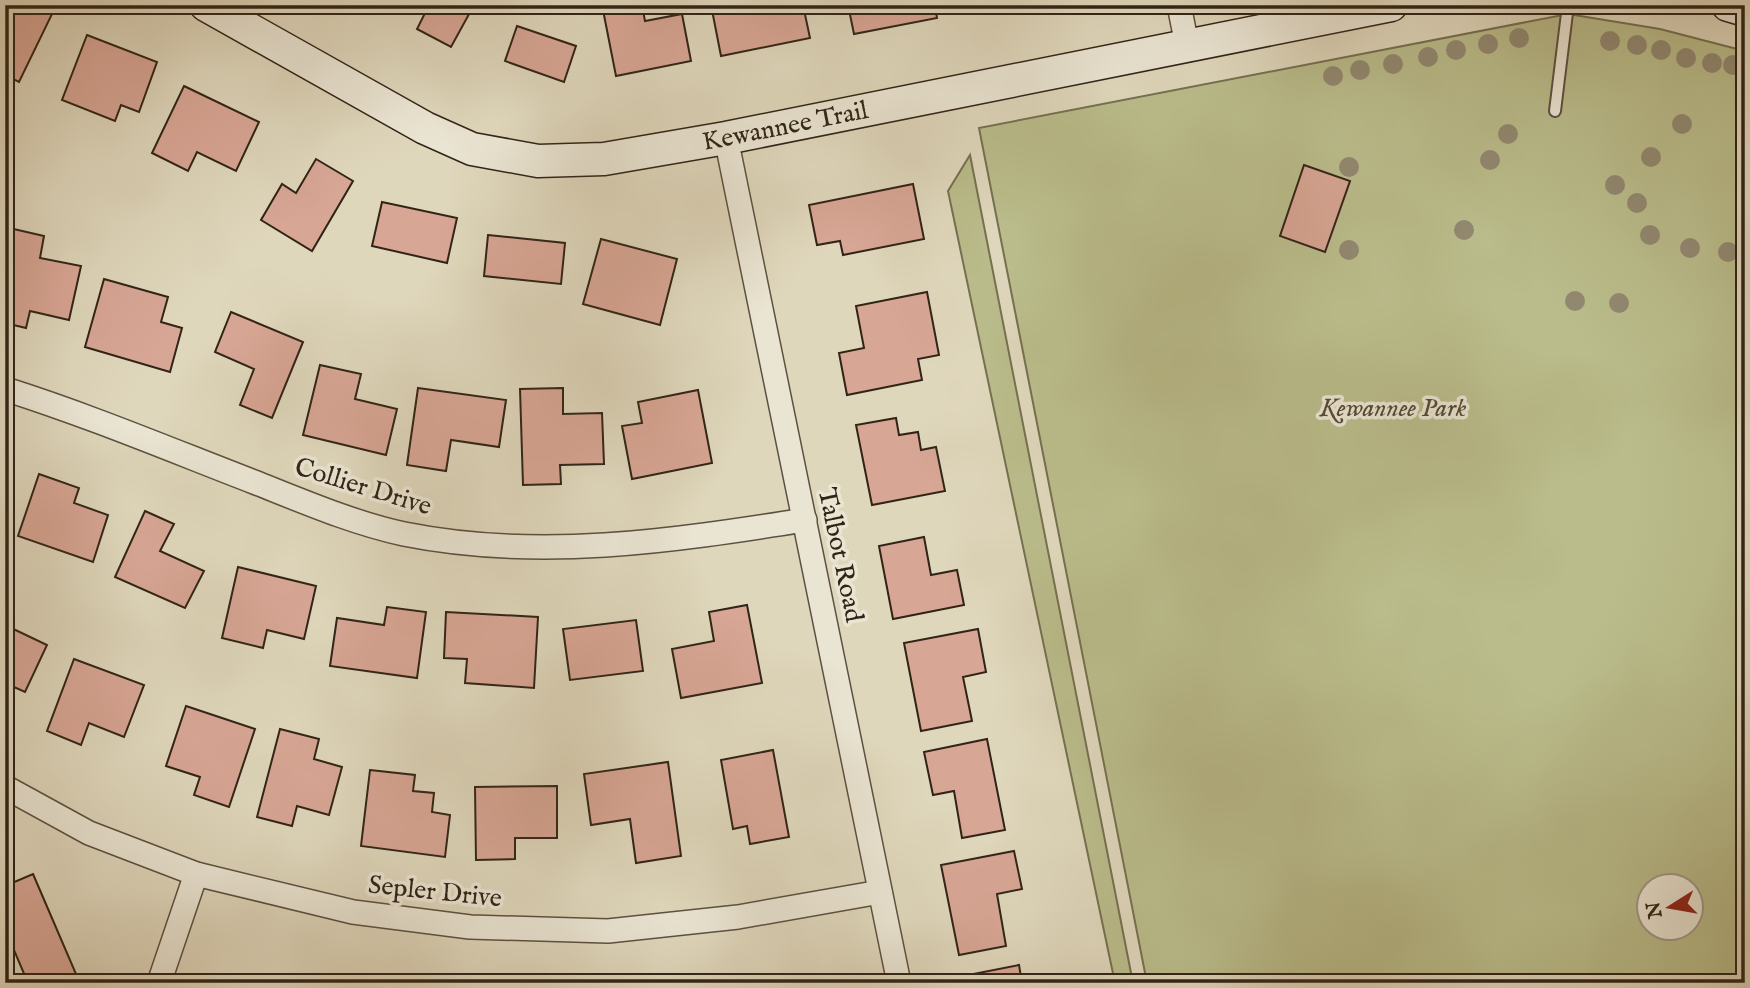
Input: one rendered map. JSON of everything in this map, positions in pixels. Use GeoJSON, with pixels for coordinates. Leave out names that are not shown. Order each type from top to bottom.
{"type":"FeatureCollection","features":[{"type":"Feature","properties":{"kind":"street","name":"Kewannee Trail"},"geometry":{"type":"LineString","coordinates":[[206,5],[425,128],[472,149],[538,161],[604,159],[726,138],[1391,5]]}},
{"type":"Feature","properties":{"kind":"street"},"geometry":{"type":"LineString","coordinates":[[1179,5],[1188,45]]}},
{"type":"Feature","properties":{"kind":"street"},"geometry":{"type":"LineString","coordinates":[[1728,5],[1745,10]]}},
{"type":"Feature","properties":{"kind":"street","name":"Talbot Road"},"geometry":{"type":"LineString","coordinates":[[726,138],[899,983]]}},
{"type":"Feature","properties":{"kind":"street","name":"Collier Drive"},"geometry":{"type":"LineString","coordinates":[[5,389],[106,424],[312,504],[403,533],[497,546],[565,549],[674,541],[805,520]]}},
{"type":"Feature","properties":{"kind":"street","name":"Sepler Drive"},"geometry":{"type":"LineString","coordinates":[[5,787],[89,832],[196,874],[353,912],[470,927],[608,930],[738,917],[880,892]]}},
{"type":"Feature","properties":{"kind":"street"},"geometry":{"type":"LineString","coordinates":[[159,983],[196,874]]}},
{"type":"Feature","properties":{"kind":"lane"},"geometry":{"type":"LineString","coordinates":[[1555,111],[1568,5]]}},
{"type":"Feature","properties":{"kind":"green space","name":"Kewannee Park"},"geometry":{"type":"Polygon","coordinates":[[[1568,14],[1660,29],[1745,51],[1745,983],[1147,983],[979,128],[1568,14]]]}},
{"type":"Feature","properties":{"kind":"green space"},"geometry":{"type":"Polygon","coordinates":[[[970,155],[1133,983],[1115,983],[948,191],[970,155]]]}},
{"type":"Feature","properties":{"kind":"building"},"geometry":{"type":"Polygon","coordinates":[[[5,5],[41,5],[53,12],[19,82],[5,75],[5,5]]]}},
{"type":"Feature","properties":{"kind":"building"},"geometry":{"type":"Polygon","coordinates":[[[429,5],[474,5],[451,47],[417,29],[429,5]]]}},
{"type":"Feature","properties":{"kind":"building"},"geometry":{"type":"Polygon","coordinates":[[[602,5],[642,5],[645,21],[682,14],[691,61],[616,76],[602,5]]]}},
{"type":"Feature","properties":{"kind":"building"},"geometry":{"type":"Polygon","coordinates":[[[711,5],[803,5],[810,38],[721,56],[711,5]]]}},
{"type":"Feature","properties":{"kind":"building"},"geometry":{"type":"Polygon","coordinates":[[[848,5],[935,5],[937,18],[854,34],[848,5]]]}},
{"type":"Feature","properties":{"kind":"building"},"geometry":{"type":"Polygon","coordinates":[[[517,26],[576,46],[564,82],[505,61],[517,26]]]}},
{"type":"Feature","properties":{"kind":"building"},"geometry":{"type":"Polygon","coordinates":[[[87,35],[157,62],[139,112],[121,105],[115,121],[62,100],[87,35]]]}},
{"type":"Feature","properties":{"kind":"building"},"geometry":{"type":"Polygon","coordinates":[[[184,86],[259,122],[236,171],[197,152],[188,171],[152,153],[184,86]]]}},
{"type":"Feature","properties":{"kind":"building"},"geometry":{"type":"Polygon","coordinates":[[[316,159],[353,181],[312,251],[261,220],[282,184],[296,193],[316,159]]]}},
{"type":"Feature","properties":{"kind":"building"},"geometry":{"type":"Polygon","coordinates":[[[1304,165],[1350,181],[1325,252],[1280,236],[1304,165]]]}},
{"type":"Feature","properties":{"kind":"building"},"geometry":{"type":"Polygon","coordinates":[[[913,184],[924,239],[843,255],[840,241],[817,245],[809,205],[913,184]]]}},
{"type":"Feature","properties":{"kind":"building"},"geometry":{"type":"Polygon","coordinates":[[[382,202],[457,218],[447,263],[372,246],[382,202]]]}},
{"type":"Feature","properties":{"kind":"building"},"geometry":{"type":"Polygon","coordinates":[[[5,227],[44,236],[40,258],[81,266],[69,320],[30,311],[26,328],[5,323],[5,227]]]}},
{"type":"Feature","properties":{"kind":"building"},"geometry":{"type":"Polygon","coordinates":[[[488,235],[565,243],[561,284],[484,276],[488,235]]]}},
{"type":"Feature","properties":{"kind":"building"},"geometry":{"type":"Polygon","coordinates":[[[601,239],[677,259],[660,325],[583,304],[601,239]]]}},
{"type":"Feature","properties":{"kind":"building"},"geometry":{"type":"Polygon","coordinates":[[[104,279],[168,297],[161,322],[182,328],[170,372],[85,347],[104,279]]]}},
{"type":"Feature","properties":{"kind":"building"},"geometry":{"type":"Polygon","coordinates":[[[927,292],[939,355],[918,359],[922,380],[847,395],[839,353],[864,348],[856,306],[927,292]]]}},
{"type":"Feature","properties":{"kind":"building"},"geometry":{"type":"Polygon","coordinates":[[[231,312],[303,342],[272,418],[240,405],[254,369],[215,352],[231,312]]]}},
{"type":"Feature","properties":{"kind":"building"},"geometry":{"type":"Polygon","coordinates":[[[320,365],[361,374],[355,399],[397,409],[386,455],[303,435],[320,365]]]}},
{"type":"Feature","properties":{"kind":"building"},"geometry":{"type":"Polygon","coordinates":[[[418,388],[506,400],[499,447],[451,440],[446,471],[407,465],[418,388]]]}},
{"type":"Feature","properties":{"kind":"building"},"geometry":{"type":"Polygon","coordinates":[[[563,388],[563,414],[602,413],[604,464],[560,465],[561,484],[523,485],[520,389],[563,388]]]}},
{"type":"Feature","properties":{"kind":"building"},"geometry":{"type":"Polygon","coordinates":[[[698,390],[712,463],[632,479],[622,426],[642,423],[638,402],[698,390]]]}},
{"type":"Feature","properties":{"kind":"building"},"geometry":{"type":"Polygon","coordinates":[[[896,418],[899,435],[918,432],[921,450],[936,447],[945,491],[872,505],[856,425],[896,418]]]}},
{"type":"Feature","properties":{"kind":"building"},"geometry":{"type":"Polygon","coordinates":[[[39,474],[79,488],[74,503],[108,515],[93,562],[18,536],[39,474]]]}},
{"type":"Feature","properties":{"kind":"building"},"geometry":{"type":"Polygon","coordinates":[[[145,511],[174,524],[160,551],[204,571],[185,608],[115,577],[145,511]]]}},
{"type":"Feature","properties":{"kind":"building"},"geometry":{"type":"Polygon","coordinates":[[[924,537],[931,575],[957,570],[964,605],[893,619],[879,546],[924,537]]]}},
{"type":"Feature","properties":{"kind":"building"},"geometry":{"type":"Polygon","coordinates":[[[238,567],[316,586],[304,639],[267,630],[263,648],[222,638],[238,567]]]}},
{"type":"Feature","properties":{"kind":"building"},"geometry":{"type":"Polygon","coordinates":[[[747,605],[762,683],[681,698],[672,649],[714,641],[709,612],[747,605]]]}},
{"type":"Feature","properties":{"kind":"building"},"geometry":{"type":"Polygon","coordinates":[[[387,607],[426,612],[417,678],[330,666],[337,618],[384,625],[387,607]]]}},
{"type":"Feature","properties":{"kind":"building"},"geometry":{"type":"Polygon","coordinates":[[[446,612],[538,617],[534,688],[465,683],[467,659],[444,658],[446,612]]]}},
{"type":"Feature","properties":{"kind":"building"},"geometry":{"type":"Polygon","coordinates":[[[636,620],[643,671],[570,680],[563,629],[636,620]]]}},
{"type":"Feature","properties":{"kind":"building"},"geometry":{"type":"Polygon","coordinates":[[[5,625],[47,645],[25,692],[5,683],[5,625]]]}},
{"type":"Feature","properties":{"kind":"building"},"geometry":{"type":"Polygon","coordinates":[[[978,629],[986,672],[963,677],[972,721],[921,731],[904,643],[978,629]]]}},
{"type":"Feature","properties":{"kind":"building"},"geometry":{"type":"Polygon","coordinates":[[[74,659],[144,685],[124,737],[89,723],[81,745],[47,731],[74,659]]]}},
{"type":"Feature","properties":{"kind":"building"},"geometry":{"type":"Polygon","coordinates":[[[186,706],[255,729],[229,807],[194,795],[200,777],[166,766],[186,706]]]}},
{"type":"Feature","properties":{"kind":"building"},"geometry":{"type":"Polygon","coordinates":[[[280,729],[319,739],[314,759],[342,767],[329,815],[297,806],[292,826],[257,817],[280,729]]]}},
{"type":"Feature","properties":{"kind":"building"},"geometry":{"type":"Polygon","coordinates":[[[987,739],[1005,830],[962,838],[954,791],[933,795],[924,752],[987,739]]]}},
{"type":"Feature","properties":{"kind":"building"},"geometry":{"type":"Polygon","coordinates":[[[773,750],[789,837],[750,844],[747,826],[733,829],[721,760],[773,750]]]}},
{"type":"Feature","properties":{"kind":"building"},"geometry":{"type":"Polygon","coordinates":[[[668,762],[681,856],[636,863],[630,819],[591,825],[584,774],[668,762]]]}},
{"type":"Feature","properties":{"kind":"building"},"geometry":{"type":"Polygon","coordinates":[[[370,770],[415,775],[413,791],[434,793],[432,812],[450,815],[445,857],[361,846],[370,770]]]}},
{"type":"Feature","properties":{"kind":"building"},"geometry":{"type":"Polygon","coordinates":[[[557,786],[557,838],[515,838],[515,859],[476,860],[475,787],[557,786]]]}},
{"type":"Feature","properties":{"kind":"building"},"geometry":{"type":"Polygon","coordinates":[[[1014,851],[1022,889],[997,894],[1006,946],[959,955],[941,865],[1014,851]]]}},
{"type":"Feature","properties":{"kind":"building"},"geometry":{"type":"Polygon","coordinates":[[[33,874],[76,974],[57,983],[28,983],[14,950],[5,954],[5,886],[33,874]]]}},
{"type":"Feature","properties":{"kind":"building"},"geometry":{"type":"Polygon","coordinates":[[[1019,965],[1022,983],[964,983],[963,976],[1019,965]]]}}]}
